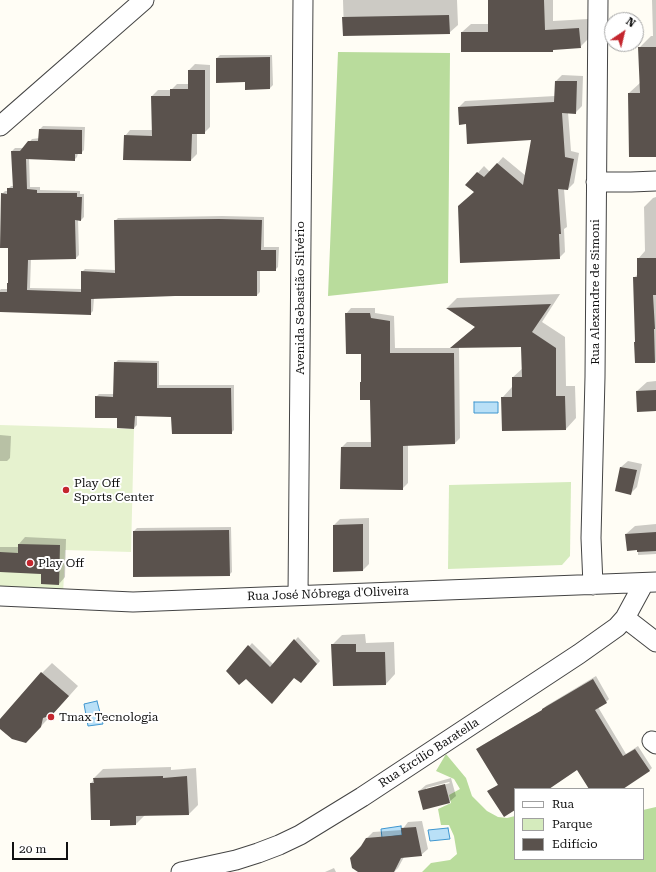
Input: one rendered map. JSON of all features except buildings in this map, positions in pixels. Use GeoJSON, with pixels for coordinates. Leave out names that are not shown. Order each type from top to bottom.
{"type":"FeatureCollection","features":[{"type":"Feature","properties":{"kind":"street"},"geometry":{"type":"LineString","coordinates":[[0,126],[144,0]]}},
{"type":"Feature","properties":{"kind":"street","name":"Avenida Sebastião Silvério"},"geometry":{"type":"LineString","coordinates":[[298,595],[303,0]]}},
{"type":"Feature","properties":{"kind":"street","name":"Rua Alexandre de Simoni"},"geometry":{"type":"LineString","coordinates":[[592,585],[591,538],[595,378],[598,0]]}},
{"type":"Feature","properties":{"kind":"street"},"geometry":{"type":"LineString","coordinates":[[596,182],[656,181]]}},
{"type":"Feature","properties":{"kind":"street","name":"Rua José Nóbrega d'Oliveira"},"geometry":{"type":"LineString","coordinates":[[0,596],[133,602],[650,582]]}},
{"type":"Feature","properties":{"kind":"street","name":"Rua Ercílio Baratella"},"geometry":{"type":"LineString","coordinates":[[181,872],[236,860],[279,845],[300,835],[362,797],[572,659],[617,627],[650,582]]}},
{"type":"Feature","properties":{"kind":"street"},"geometry":{"type":"LineString","coordinates":[[625,618],[656,642]]}},
{"type":"Feature","properties":{"kind":"green space"},"geometry":{"type":"Polygon","coordinates":[[[338,52],[450,53],[448,283],[328,296],[338,52]]]}},
{"type":"Feature","properties":{"kind":"green space","name":"Play Off Sports Center"},"geometry":{"type":"Polygon","coordinates":[[[0,425],[134,429],[131,552],[65,550],[63,596],[0,594],[0,425]]]}},
{"type":"Feature","properties":{"kind":"green space"},"geometry":{"type":"Polygon","coordinates":[[[571,482],[570,556],[562,565],[448,569],[449,485],[571,482]]]}},
{"type":"Feature","properties":{"kind":"green space"},"geometry":{"type":"Polygon","coordinates":[[[446,754],[466,778],[472,796],[487,811],[498,817],[507,818],[514,816],[514,860],[644,860],[644,810],[656,807],[656,872],[422,872],[431,863],[450,860],[457,854],[454,836],[449,825],[441,825],[438,809],[451,803],[449,795],[460,789],[454,779],[436,771],[446,754]]]}},
{"type":"Feature","properties":{"kind":"water"},"geometry":{"type":"Polygon","coordinates":[[[474,402],[498,402],[498,413],[474,413],[474,402]]]}},
{"type":"Feature","properties":{"kind":"water"},"geometry":{"type":"Polygon","coordinates":[[[97,701],[103,724],[88,726],[84,704],[97,701]]]}},
{"type":"Feature","properties":{"kind":"water"},"geometry":{"type":"Polygon","coordinates":[[[401,826],[402,835],[382,838],[381,829],[401,826]]]}},
{"type":"Feature","properties":{"kind":"water"},"geometry":{"type":"Polygon","coordinates":[[[448,828],[450,839],[430,841],[428,830],[448,828]]]}},
{"type":"Feature","properties":{"kind":"place","name":"Play Off Sports Center"},"geometry":{"type":"Point","coordinates":[66,490]}},
{"type":"Feature","properties":{"kind":"place","name":"Play Off"},"geometry":{"type":"Point","coordinates":[30,563]}},
{"type":"Feature","properties":{"kind":"place","name":"Tmax Tecnologia"},"geometry":{"type":"Point","coordinates":[51,717]}}]}
